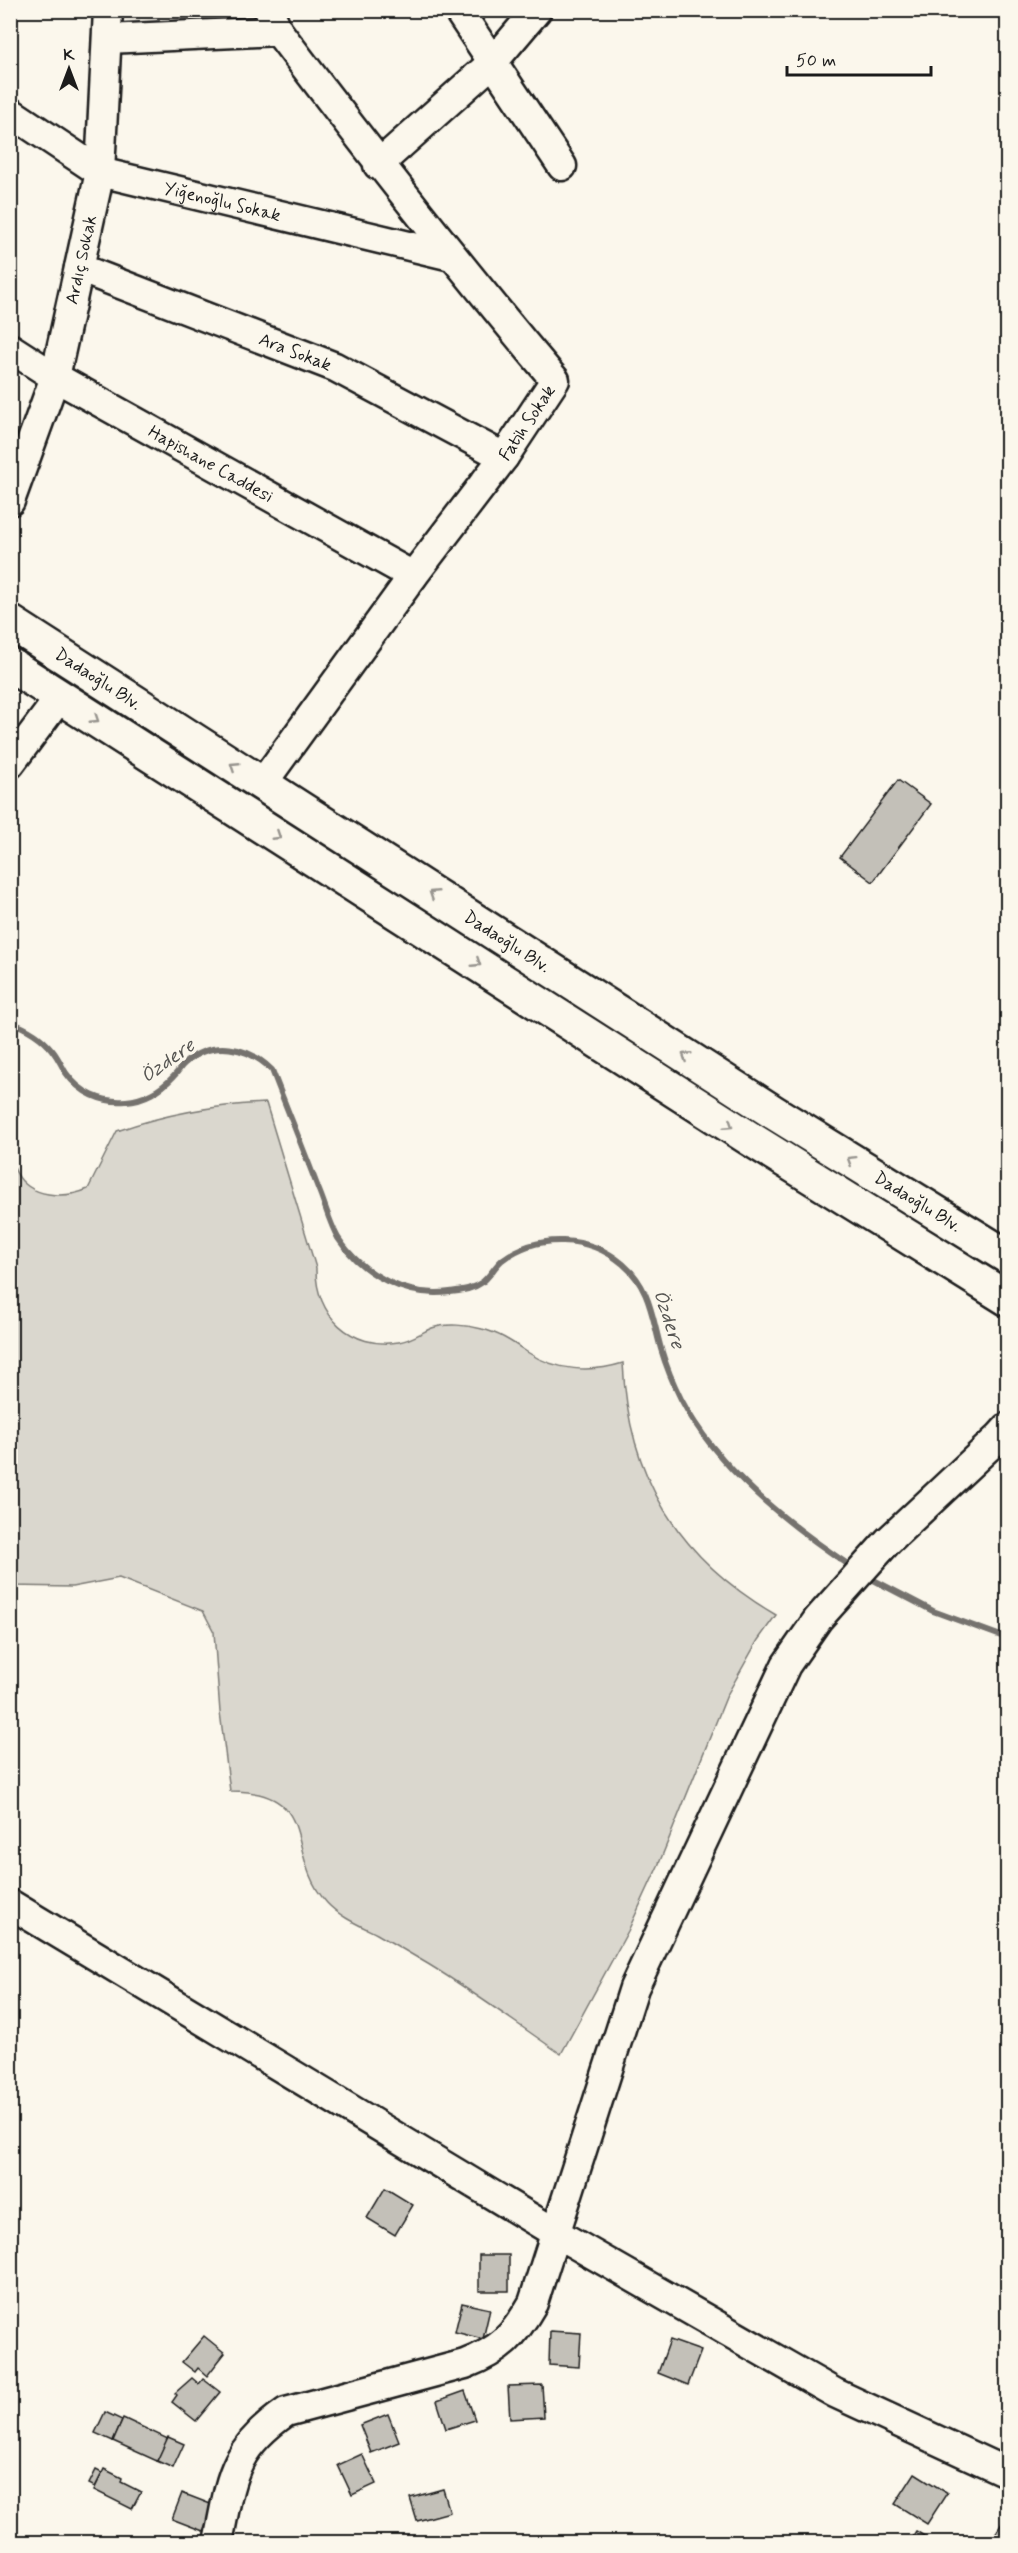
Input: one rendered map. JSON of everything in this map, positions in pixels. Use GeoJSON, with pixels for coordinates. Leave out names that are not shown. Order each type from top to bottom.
{"type":"FeatureCollection","features":[{"type":"Feature","properties":{"kind":"highway","name":"Dadaoğlu Blv."},"geometry":{"type":"LineString","coordinates":[[10,622],[774,1112],[1008,1257]]}},
{"type":"Feature","properties":{"kind":"highway","name":"Dadaoğlu Blv."},"geometry":{"type":"LineString","coordinates":[[10,665],[749,1138],[1008,1299]]}},
{"type":"Feature","properties":{"kind":"street","name":"Ardıç Sokak"},"geometry":{"type":"LineString","coordinates":[[10,501],[56,377],[100,172],[108,10]]}},
{"type":"Feature","properties":{"kind":"street"},"geometry":{"type":"LineString","coordinates":[[458,10],[562,166]]}},
{"type":"Feature","properties":{"kind":"street"},"geometry":{"type":"LineString","coordinates":[[378,165],[493,62],[537,10]]}},
{"type":"Feature","properties":{"kind":"street"},"geometry":{"type":"LineString","coordinates":[[107,39],[274,21]]}},
{"type":"Feature","properties":{"kind":"street","name":"Fatih Sokak"},"geometry":{"type":"LineString","coordinates":[[262,784],[413,576],[504,457],[555,380],[378,165],[274,21]]}},
{"type":"Feature","properties":{"kind":"street","name":"Yiğenoğlu Sokak"},"geometry":{"type":"LineString","coordinates":[[10,112],[100,172],[451,256]]}},
{"type":"Feature","properties":{"kind":"street","name":"Ara Sokak"},"geometry":{"type":"LineString","coordinates":[[79,268],[335,367],[504,457]]}},
{"type":"Feature","properties":{"kind":"street","name":"Hapishane Caddesi"},"geometry":{"type":"LineString","coordinates":[[10,348],[56,377],[413,576]]}},
{"type":"Feature","properties":{"kind":"street"},"geometry":{"type":"LineString","coordinates":[[10,764],[60,697]]}},
{"type":"Feature","properties":{"kind":"street"},"geometry":{"type":"LineString","coordinates":[[219,2542],[228,2493],[238,2461],[251,2440],[286,2412],[465,2364],[487,2356],[505,2343],[518,2329],[533,2303],[634,1988],[786,1665],[818,1619],[888,1541],[1008,1427]]}},
{"type":"Feature","properties":{"kind":"street"},"geometry":{"type":"LineString","coordinates":[[10,1904],[554,2232],[835,2392],[1008,2473]]}},
{"type":"Feature","properties":{"kind":"shaded area"},"geometry":{"type":"Polygon","coordinates":[[[266,1103],[316,1268],[317,1285],[322,1301],[339,1326],[366,1340],[382,1343],[404,1341],[438,1326],[470,1326],[494,1333],[538,1358],[562,1366],[586,1369],[623,1363],[627,1404],[635,1442],[648,1478],[665,1510],[686,1540],[711,1568],[741,1592],[776,1615],[758,1640],[727,1695],[658,1866],[628,1931],[561,2054],[445,1975],[338,1912],[327,1903],[314,1884],[290,1814],[278,1802],[259,1794],[230,1791],[220,1712],[214,1632],[203,1611],[119,1578],[72,1587],[11,1586],[11,1154],[16,1172],[30,1187],[48,1194],[79,1192],[88,1189],[117,1131],[190,1111],[266,1103]]]}},
{"type":"Feature","properties":{"kind":"building"},"geometry":{"type":"Polygon","coordinates":[[[898,780],[931,804],[873,882],[840,857],[898,780]]]}},
{"type":"Feature","properties":{"kind":"building"},"geometry":{"type":"Polygon","coordinates":[[[385,2188],[413,2205],[395,2235],[367,2218],[385,2188]]]}},
{"type":"Feature","properties":{"kind":"building"},"geometry":{"type":"Polygon","coordinates":[[[479,2255],[509,2255],[509,2291],[479,2291],[479,2255]]]}},
{"type":"Feature","properties":{"kind":"building"},"geometry":{"type":"Polygon","coordinates":[[[462,2303],[490,2309],[483,2339],[455,2332],[462,2303]]]}},
{"type":"Feature","properties":{"kind":"building"},"geometry":{"type":"Polygon","coordinates":[[[550,2331],[581,2333],[579,2367],[549,2365],[550,2331]]]}},
{"type":"Feature","properties":{"kind":"building"},"geometry":{"type":"Polygon","coordinates":[[[204,2336],[225,2353],[207,2376],[198,2368],[195,2372],[182,2362],[204,2336]]]}},
{"type":"Feature","properties":{"kind":"building"},"geometry":{"type":"Polygon","coordinates":[[[670,2340],[701,2351],[688,2385],[658,2373],[670,2340]]]}},
{"type":"Feature","properties":{"kind":"building"},"geometry":{"type":"Polygon","coordinates":[[[192,2378],[199,2384],[203,2379],[220,2392],[196,2421],[172,2402],[177,2395],[175,2393],[192,2378]]]}},
{"type":"Feature","properties":{"kind":"building"},"geometry":{"type":"Polygon","coordinates":[[[542,2385],[544,2417],[510,2419],[508,2386],[542,2385]]]}},
{"type":"Feature","properties":{"kind":"building"},"geometry":{"type":"Polygon","coordinates":[[[465,2391],[475,2420],[446,2429],[437,2401],[465,2391]]]}},
{"type":"Feature","properties":{"kind":"building"},"geometry":{"type":"Polygon","coordinates":[[[105,2412],[122,2420],[113,2441],[95,2433],[105,2412]]]}},
{"type":"Feature","properties":{"kind":"building"},"geometry":{"type":"Polygon","coordinates":[[[388,2414],[399,2442],[371,2453],[360,2425],[388,2414]]]}},
{"type":"Feature","properties":{"kind":"building"},"geometry":{"type":"Polygon","coordinates":[[[123,2418],[168,2439],[157,2461],[113,2441],[123,2418]]]}},
{"type":"Feature","properties":{"kind":"building"},"geometry":{"type":"Polygon","coordinates":[[[168,2437],[184,2444],[173,2468],[157,2461],[168,2437]]]}},
{"type":"Feature","properties":{"kind":"building"},"geometry":{"type":"Polygon","coordinates":[[[362,2454],[376,2484],[352,2495],[338,2465],[362,2454]]]}},
{"type":"Feature","properties":{"kind":"building"},"geometry":{"type":"Polygon","coordinates":[[[104,2469],[122,2478],[121,2482],[141,2492],[132,2509],[94,2490],[104,2469]]]}},
{"type":"Feature","properties":{"kind":"building"},"geometry":{"type":"Polygon","coordinates":[[[96,2470],[102,2473],[95,2487],[89,2484],[96,2470]]]}},
{"type":"Feature","properties":{"kind":"building"},"geometry":{"type":"Polygon","coordinates":[[[915,2473],[947,2493],[927,2524],[895,2504],[915,2473]]]}},
{"type":"Feature","properties":{"kind":"building"},"geometry":{"type":"Polygon","coordinates":[[[443,2489],[450,2512],[417,2521],[410,2498],[443,2489]]]}},
{"type":"Feature","properties":{"kind":"building"},"geometry":{"type":"Polygon","coordinates":[[[182,2493],[213,2505],[203,2531],[172,2519],[182,2493]]]}},
{"type":"Feature","properties":{"kind":"building"},"geometry":{"type":"Polygon","coordinates":[[[1006,2517],[1008,2542],[990,2542],[1006,2517]]]}},
{"type":"Feature","properties":{"kind":"building"},"geometry":{"type":"Polygon","coordinates":[[[916,2531],[934,2542],[909,2542],[916,2531]]]}},
{"type":"Feature","properties":{"kind":"waterway","name":"Özdere"},"geometry":{"type":"LineString","coordinates":[[10,1022],[28,1030],[43,1041],[78,1086],[92,1095],[108,1100],[133,1100],[152,1094],[168,1082],[185,1063],[207,1051],[230,1048],[252,1055],[272,1070],[338,1238],[348,1251],[373,1273],[402,1287],[434,1293],[470,1288],[484,1281],[502,1260],[516,1251],[547,1242],[579,1243],[610,1254],[632,1273],[645,1293],[667,1368],[675,1387],[696,1425],[714,1449],[757,1494],[781,1515],[855,1569]]}},
{"type":"Feature","properties":{"kind":"waterway","name":"Özdere"},"geometry":{"type":"LineString","coordinates":[[866,1576],[933,1611],[1001,1636],[1008,1633]]}}]}
